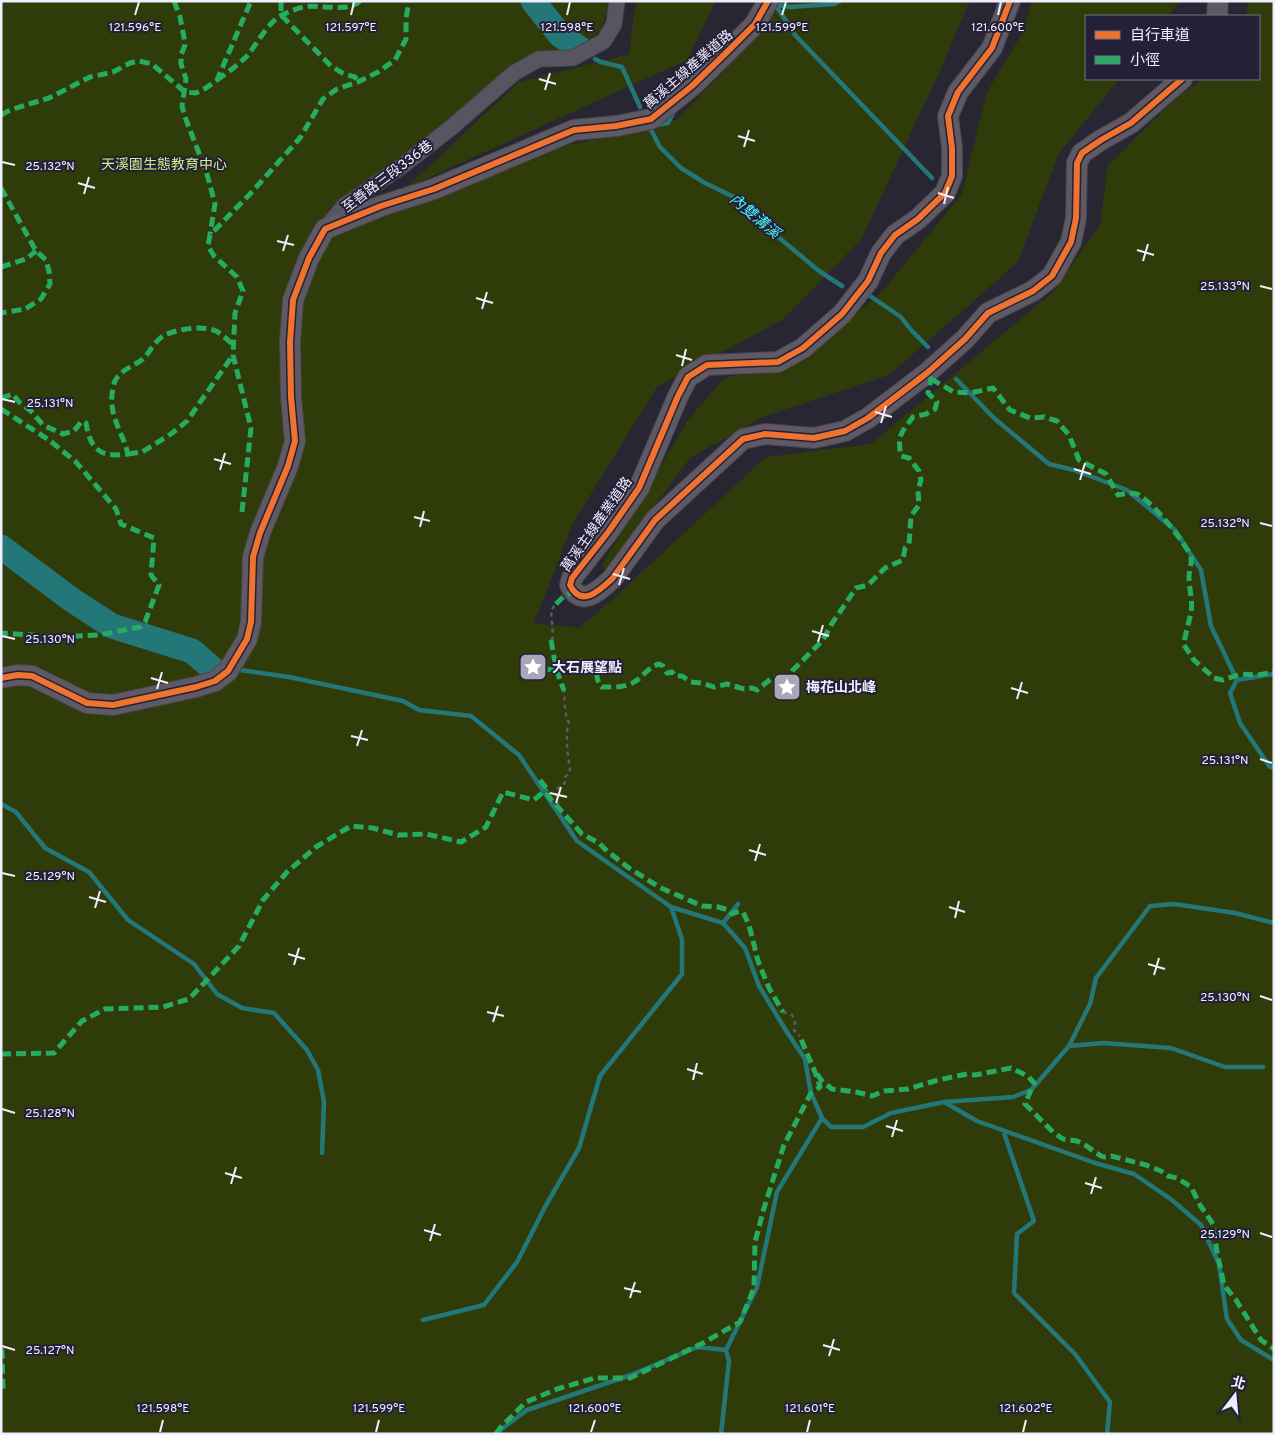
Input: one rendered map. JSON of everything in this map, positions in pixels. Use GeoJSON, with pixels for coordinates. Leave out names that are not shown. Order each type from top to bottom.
{"type":"FeatureCollection","features":[{"type":"Feature","properties":{"kind":"street","name":"至善路三段336巷"},"geometry":{"type":"LineString","coordinates":[[1,678],[18,675],[32,676],[86,703],[113,705],[196,687],[215,680],[228,671],[247,639],[251,622],[253,557],[260,533],[288,466],[295,440],[291,397],[290,342],[293,300],[309,258],[325,229],[344,206],[402,166],[452,128],[514,74],[539,59],[573,58],[604,41],[614,24],[616,1]]}},
{"type":"Feature","properties":{"kind":"street","name":"萬溪主線產業道路"},"geometry":{"type":"LineString","coordinates":[[325,229],[380,206],[434,189],[574,130],[616,126],[651,119],[692,86],[736,44],[755,24],[768,1]]}},
{"type":"Feature","properties":{"kind":"street","name":"萬溪主線產業道路"},"geometry":{"type":"LineString","coordinates":[[1010,1],[992,48],[958,92],[948,116],[952,148],[952,176],[945,194],[895,236],[881,253],[868,281],[842,314],[803,348],[778,362],[707,365],[688,377],[639,488],[609,531],[572,578],[570,585],[573,592],[582,596],[593,595],[612,579],[654,520],[743,439],[765,434],[814,438],[844,432],[868,418],[927,373],[964,339],[988,313],[1034,291],[1052,276],[1071,242],[1076,218],[1077,163],[1082,153],[1132,123],[1181,80]]}},
{"type":"Feature","properties":{"kind":"street"},"geometry":{"type":"LineString","coordinates":[[1217,15],[1218,1]]}},
{"type":"Feature","properties":{"kind":"path"},"geometry":{"type":"LineString","coordinates":[[552,640],[551,610],[556,604]]}},
{"type":"Feature","properties":{"kind":"path"},"geometry":{"type":"LineString","coordinates":[[558,805],[555,791],[557,787],[565,783],[564,778],[570,769],[567,740],[569,723],[565,716],[564,691]]}},
{"type":"Feature","properties":{"kind":"path"},"geometry":{"type":"LineString","coordinates":[[783,1012],[792,1016],[795,1021],[794,1030],[800,1036]]}},
{"type":"Feature","properties":{"kind":"green space","name":"天溪園生態教育中心"},"geometry":{"type":"Polygon","coordinates":[[[1,1],[608,1],[601,30],[572,51],[531,55],[513,65],[388,172],[329,208],[320,228],[553,149],[676,120],[732,63],[776,1],[970,1],[939,73],[861,240],[782,320],[657,387],[573,523],[534,623],[579,628],[766,457],[871,444],[1053,292],[1100,225],[1108,165],[1180,95],[1202,80],[1260,80],[1260,15],[1246,15],[1248,1],[1274,1],[1274,1434],[1,1434],[1,1]]]}},
{"type":"Feature","properties":{"kind":"green space"},"geometry":{"type":"Polygon","coordinates":[[[636,1],[716,1],[687,60],[406,188],[519,82],[629,54],[636,1]]]}},
{"type":"Feature","properties":{"kind":"green space"},"geometry":{"type":"Polygon","coordinates":[[[1032,1],[1180,1],[1169,15],[1085,15],[1085,80],[1118,80],[1058,155],[1018,262],[889,375],[763,417],[690,458],[606,571],[602,565],[688,420],[725,377],[790,368],[880,294],[962,194],[986,94],[1023,32],[1032,1]]]}},
{"type":"Feature","properties":{"kind":"waterway","name":"內雙溝溪"},"geometry":{"type":"LineString","coordinates":[[533,1],[560,35],[579,48]]}},
{"type":"Feature","properties":{"kind":"waterway"},"geometry":{"type":"LineString","coordinates":[[775,4],[790,7],[834,4],[840,1]]}},
{"type":"Feature","properties":{"kind":"waterway"},"geometry":{"type":"LineString","coordinates":[[775,4],[795,35],[932,178]]}},
{"type":"Feature","properties":{"kind":"waterway","name":"內雙溝溪"},"geometry":{"type":"LineString","coordinates":[[595,59],[622,67],[640,107]]}},
{"type":"Feature","properties":{"kind":"waterway"},"geometry":{"type":"LineString","coordinates":[[657,125],[668,123],[674,111]]}},
{"type":"Feature","properties":{"kind":"waterway","name":"內雙溝溪"},"geometry":{"type":"LineString","coordinates":[[649,126],[660,147],[681,168],[705,183],[740,200],[765,226],[819,271],[842,286]]}},
{"type":"Feature","properties":{"kind":"waterway","name":"內雙溝溪"},"geometry":{"type":"LineString","coordinates":[[870,296],[901,317],[928,347]]}},
{"type":"Feature","properties":{"kind":"waterway"},"geometry":{"type":"LineString","coordinates":[[956,379],[995,419],[1049,464],[1074,470],[1127,490],[1175,530],[1201,570],[1211,626],[1237,680],[1274,674]]}},
{"type":"Feature","properties":{"kind":"waterway"},"geometry":{"type":"LineString","coordinates":[[1,547],[72,600],[112,626],[192,651],[214,670]]}},
{"type":"Feature","properties":{"kind":"waterway"},"geometry":{"type":"LineString","coordinates":[[240,670],[289,677],[403,701],[419,710],[471,716],[519,755],[577,841],[671,907],[723,923],[745,948],[759,986],[805,1059],[811,1093],[822,1118],[831,1127],[863,1127],[891,1113],[944,1102],[977,1121],[1095,1163],[1134,1174],[1172,1200],[1201,1225],[1219,1264],[1227,1319],[1241,1340],[1274,1360]]}},
{"type":"Feature","properties":{"kind":"waterway"},"geometry":{"type":"LineString","coordinates":[[1237,680],[1230,693],[1240,723],[1270,767],[1274,768]]}},
{"type":"Feature","properties":{"kind":"waterway"},"geometry":{"type":"LineString","coordinates":[[1,804],[16,812],[45,848],[89,872],[128,920],[194,964],[217,994],[242,1008],[274,1013],[307,1050],[318,1070],[324,1102],[322,1153]]}},
{"type":"Feature","properties":{"kind":"waterway"},"geometry":{"type":"LineString","coordinates":[[723,923],[738,904]]}},
{"type":"Feature","properties":{"kind":"waterway"},"geometry":{"type":"LineString","coordinates":[[944,1102],[1013,1097],[1031,1090],[1069,1046],[1090,1004],[1096,978],[1150,906],[1174,904],[1235,913],[1274,923]]}},
{"type":"Feature","properties":{"kind":"waterway"},"geometry":{"type":"LineString","coordinates":[[423,1320],[484,1305],[517,1262],[546,1205],[579,1148],[600,1076],[682,974],[682,939],[671,907]]}},
{"type":"Feature","properties":{"kind":"waterway"},"geometry":{"type":"LineString","coordinates":[[1069,1046],[1103,1043],[1171,1048],[1225,1067],[1263,1067]]}},
{"type":"Feature","properties":{"kind":"waterway"},"geometry":{"type":"LineString","coordinates":[[721,1434],[729,1361],[726,1350],[757,1287],[777,1192],[822,1118]]}},
{"type":"Feature","properties":{"kind":"waterway"},"geometry":{"type":"LineString","coordinates":[[1003,1130],[1034,1221],[1017,1234],[1014,1293],[1075,1354],[1110,1402],[1107,1434]]}},
{"type":"Feature","properties":{"kind":"waterway"},"geometry":{"type":"LineString","coordinates":[[495,1434],[527,1410],[631,1375],[697,1347],[726,1350]]}},
{"type":"Feature","properties":{"kind":"marked path"},"geometry":{"type":"LineString","coordinates":[[174,1],[180,17],[185,45],[181,55],[181,64],[186,79],[182,106],[207,174],[215,204],[210,234]]}},
{"type":"Feature","properties":{"kind":"marked path"},"geometry":{"type":"LineString","coordinates":[[1,115],[10,110],[49,98],[90,77],[113,72],[130,63],[139,61],[152,64],[185,92],[196,93],[217,80],[251,1]]}},
{"type":"Feature","properties":{"kind":"marked path"},"geometry":{"type":"LineString","coordinates":[[281,1],[281,15],[331,66],[344,74],[355,77],[358,82]]}},
{"type":"Feature","properties":{"kind":"marked path"},"geometry":{"type":"LineString","coordinates":[[217,80],[247,56],[267,28],[282,15],[304,7],[348,7],[360,1]]}},
{"type":"Feature","properties":{"kind":"marked path"},"geometry":{"type":"LineString","coordinates":[[242,512],[251,428],[233,355],[235,313],[243,291],[237,277],[214,256],[208,246],[210,235],[300,138],[323,99],[337,89],[358,82],[378,72],[395,60],[406,39],[406,18],[409,1]]}},
{"type":"Feature","properties":{"kind":"marked path"},"geometry":{"type":"LineString","coordinates":[[1,188],[36,251],[46,260],[50,284],[41,299],[25,309],[1,313]]}},
{"type":"Feature","properties":{"kind":"marked path"},"geometry":{"type":"LineString","coordinates":[[1,267],[26,259],[36,251]]}},
{"type":"Feature","properties":{"kind":"marked path"},"geometry":{"type":"LineString","coordinates":[[1,398],[13,394],[43,425],[63,434],[74,431],[83,421],[86,423],[90,440],[98,450],[111,455],[128,454],[113,412],[112,395],[118,376],[143,359],[160,338],[175,331],[197,328],[210,329],[221,334],[234,346]]}},
{"type":"Feature","properties":{"kind":"marked path"},"geometry":{"type":"LineString","coordinates":[[128,454],[142,452],[171,434],[187,421],[233,355]]}},
{"type":"Feature","properties":{"kind":"marked path"},"geometry":{"type":"LineString","coordinates":[[533,667],[538,669],[558,669],[577,664],[581,661],[598,665],[597,679],[602,687],[618,687],[630,684],[652,667],[659,664],[663,666],[667,673],[672,672],[675,676],[682,676],[691,682],[714,687],[727,684],[744,689],[752,688],[757,690],[772,678],[778,677],[785,683],[791,682],[790,677],[793,670],[823,640],[856,588],[868,585],[885,568],[903,560],[905,548],[909,544],[911,516],[919,505],[918,491],[921,480],[919,471],[909,458],[901,456],[900,439],[913,417],[926,414],[935,409],[937,402],[928,393],[931,379],[927,373]]}},
{"type":"Feature","properties":{"kind":"marked path"},"geometry":{"type":"LineString","coordinates":[[931,379],[954,392],[970,393],[993,388],[1010,410],[1030,418],[1044,417],[1057,421],[1069,435],[1079,460],[1106,474],[1118,495],[1133,493],[1143,498],[1168,523],[1183,543],[1191,558],[1189,577],[1191,608],[1184,645],[1194,660],[1214,678],[1223,680],[1241,674],[1257,675],[1274,672]]}},
{"type":"Feature","properties":{"kind":"marked path"},"geometry":{"type":"LineString","coordinates":[[1,409],[49,440],[76,462],[116,509],[121,524],[154,538],[151,575],[159,585],[145,622],[140,627],[99,635],[59,637],[1,633]]}},
{"type":"Feature","properties":{"kind":"marked path"},"geometry":{"type":"LineString","coordinates":[[556,604],[564,596],[573,592]]}},
{"type":"Feature","properties":{"kind":"marked path"},"geometry":{"type":"LineString","coordinates":[[551,640],[556,668],[564,691]]}},
{"type":"Feature","properties":{"kind":"marked path"},"geometry":{"type":"LineString","coordinates":[[540,780],[547,789],[548,796],[582,834],[599,843],[629,868],[659,887],[702,906],[718,907],[729,910],[732,914],[743,912],[749,925],[758,961],[769,988],[783,1012]]}},
{"type":"Feature","properties":{"kind":"marked path"},"geometry":{"type":"LineString","coordinates":[[1,1054],[54,1053],[82,1021],[105,1009],[163,1007],[189,999],[239,946],[263,900],[287,872],[316,847],[351,826],[373,828],[398,835],[426,834],[461,842],[486,827],[503,792],[534,800],[547,789]]}},
{"type":"Feature","properties":{"kind":"marked path"},"geometry":{"type":"LineString","coordinates":[[496,1434],[526,1402],[557,1389],[595,1378],[630,1378],[703,1343],[740,1322],[754,1288],[755,1242],[784,1145],[811,1093],[820,1087],[800,1036]]}},
{"type":"Feature","properties":{"kind":"marked path"},"geometry":{"type":"LineString","coordinates":[[817,1074],[832,1089],[872,1096],[884,1091],[908,1089],[967,1074],[975,1075],[1011,1068],[1028,1076],[1034,1083],[1025,1104],[1053,1132],[1063,1139],[1077,1141],[1104,1157],[1111,1156],[1146,1165],[1168,1176],[1177,1178],[1191,1187],[1213,1224],[1224,1285],[1236,1300],[1261,1340],[1274,1349]]}},
{"type":"Feature","properties":{"kind":"marked path"},"geometry":{"type":"LineString","coordinates":[[1,1349],[3,1390],[1,1394]]}},
{"type":"Feature","properties":{"kind":"cycle path"},"geometry":{"type":"LineString","coordinates":[[1,678],[18,675],[32,676],[87,703],[113,705],[196,687],[215,681],[228,671],[247,639],[251,622],[253,557],[260,533],[288,466],[295,441],[291,397],[290,342],[293,300],[309,258],[325,229],[381,206],[434,189],[574,130],[616,126],[651,119],[692,86],[755,24],[768,1]]}},
{"type":"Feature","properties":{"kind":"cycle path"},"geometry":{"type":"LineString","coordinates":[[1010,1],[992,48],[958,92],[948,116],[952,148],[952,176],[945,193],[918,219],[895,235],[881,253],[868,281],[842,314],[803,348],[778,362],[707,365],[688,377],[639,488],[609,531],[572,578],[570,585],[574,592],[579,595],[590,595],[612,579],[655,520],[743,439],[765,434],[814,438],[845,431],[868,418],[927,373],[965,339],[988,313],[1033,291],[1052,276],[1071,242],[1076,218],[1077,163],[1082,153],[1131,123],[1181,80]]}},
{"type":"Feature","properties":{"kind":"place","name":"大石展望點"},"geometry":{"type":"Point","coordinates":[533,667]}},
{"type":"Feature","properties":{"kind":"place","name":"梅花山北峰"},"geometry":{"type":"Point","coordinates":[787,687]}}]}
